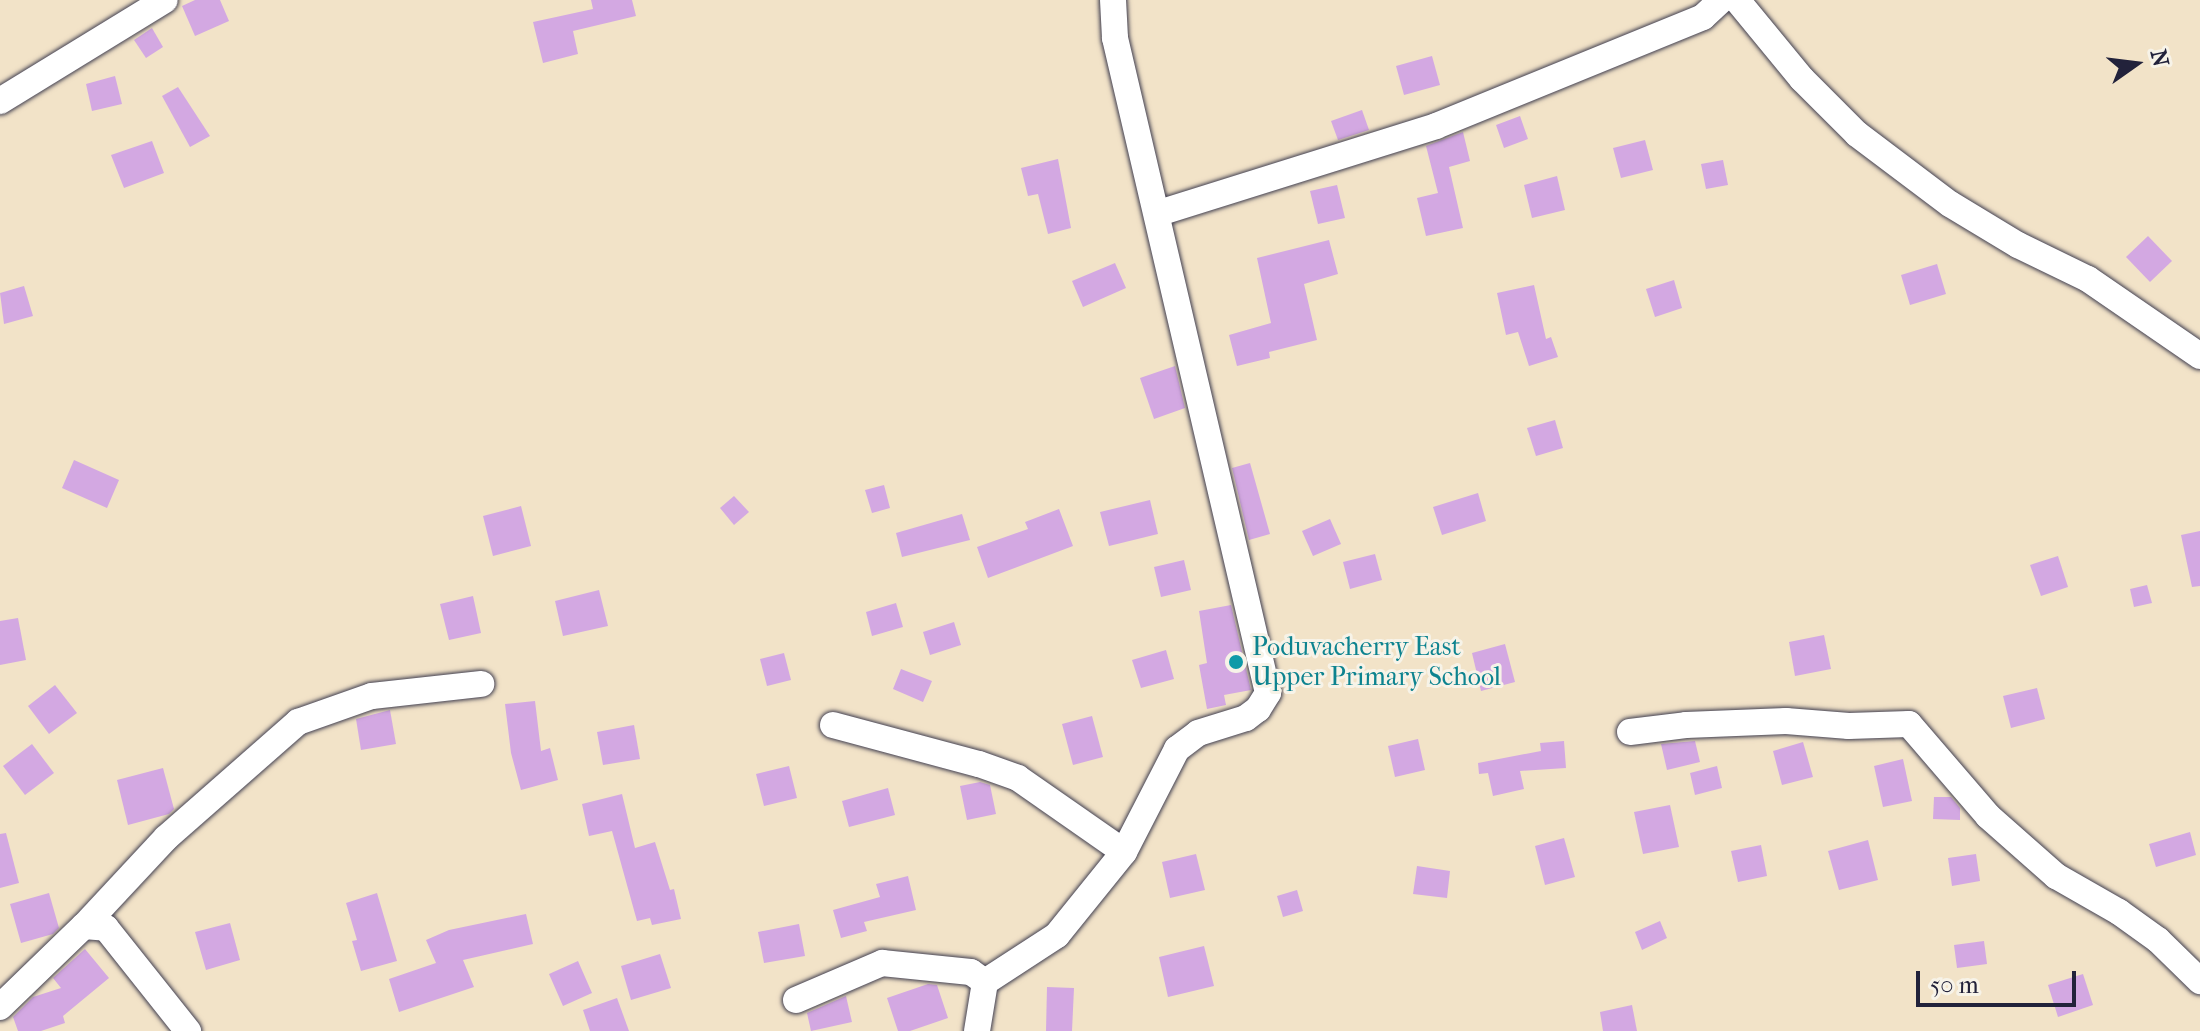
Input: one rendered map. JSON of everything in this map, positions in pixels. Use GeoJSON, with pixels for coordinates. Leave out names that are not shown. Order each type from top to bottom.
{"type":"FeatureCollection","features":[{"type":"Feature","properties":{"kind":"street"},"geometry":{"type":"LineString","coordinates":[[0,101],[165,0]]}},
{"type":"Feature","properties":{"kind":"street"},"geometry":{"type":"LineString","coordinates":[[977,1031],[985,982],[1057,935],[1124,852],[1177,749],[1198,733],[1246,718],[1258,709],[1268,693],[1159,213],[1115,38],[1113,0]]}},
{"type":"Feature","properties":{"kind":"street"},"geometry":{"type":"LineString","coordinates":[[1159,213],[1436,126],[1703,17],[1721,0]]}},
{"type":"Feature","properties":{"kind":"street"},"geometry":{"type":"LineString","coordinates":[[1737,0],[1802,79],[1857,134],[1950,204],[2018,245],[2088,279],[2200,356]]}},
{"type":"Feature","properties":{"kind":"street"},"geometry":{"type":"LineString","coordinates":[[0,1007],[84,926],[166,838],[298,722],[372,696],[481,684]]}},
{"type":"Feature","properties":{"kind":"street"},"geometry":{"type":"LineString","coordinates":[[1630,732],[1686,725],[1786,721],[1849,726],[1909,724],[1988,816],[2044,866],[2158,940],[2200,981]]}},
{"type":"Feature","properties":{"kind":"street"},"geometry":{"type":"LineString","coordinates":[[833,725],[979,764],[1018,778],[1124,852]]}},
{"type":"Feature","properties":{"kind":"street"},"geometry":{"type":"LineString","coordinates":[[84,926],[106,928],[188,1031]]}},
{"type":"Feature","properties":{"kind":"street"},"geometry":{"type":"LineString","coordinates":[[796,1000],[882,963],[971,972],[985,982]]}},
{"type":"Feature","properties":{"kind":"building"},"geometry":{"type":"Polygon","coordinates":[[[195,0],[220,0],[229,21],[195,36],[182,6],[195,0]]]}},
{"type":"Feature","properties":{"kind":"building"},"geometry":{"type":"Polygon","coordinates":[[[591,0],[632,0],[636,16],[573,31],[578,54],[543,63],[533,22],[593,9],[591,0]]]}},
{"type":"Feature","properties":{"kind":"building"},"geometry":{"type":"Polygon","coordinates":[[[152,28],[163,47],[146,58],[134,40],[152,28]]]}},
{"type":"Feature","properties":{"kind":"building"},"geometry":{"type":"Polygon","coordinates":[[[1432,56],[1440,85],[1404,95],[1396,66],[1432,56]]]}},
{"type":"Feature","properties":{"kind":"building"},"geometry":{"type":"Polygon","coordinates":[[[115,76],[122,104],[92,111],[86,84],[115,76]]]}},
{"type":"Feature","properties":{"kind":"building"},"geometry":{"type":"Polygon","coordinates":[[[178,87],[210,136],[190,147],[162,96],[178,87]]]}},
{"type":"Feature","properties":{"kind":"building"},"geometry":{"type":"Polygon","coordinates":[[[1362,110],[1369,130],[1338,140],[1331,121],[1362,110]]]}},
{"type":"Feature","properties":{"kind":"building"},"geometry":{"type":"Polygon","coordinates":[[[1520,116],[1528,139],[1504,148],[1496,125],[1520,116]]]}},
{"type":"Feature","properties":{"kind":"building"},"geometry":{"type":"Polygon","coordinates":[[[1463,132],[1470,161],[1449,167],[1463,228],[1426,236],[1417,198],[1438,193],[1426,146],[1463,132]]]}},
{"type":"Feature","properties":{"kind":"building"},"geometry":{"type":"Polygon","coordinates":[[[1645,140],[1653,170],[1621,178],[1613,148],[1645,140]]]}},
{"type":"Feature","properties":{"kind":"building"},"geometry":{"type":"Polygon","coordinates":[[[152,141],[164,173],[124,188],[111,155],[152,141]]]}},
{"type":"Feature","properties":{"kind":"building"},"geometry":{"type":"Polygon","coordinates":[[[1058,159],[1071,228],[1048,234],[1038,194],[1028,196],[1021,168],[1058,159]]]}},
{"type":"Feature","properties":{"kind":"building"},"geometry":{"type":"Polygon","coordinates":[[[1723,160],[1728,185],[1706,189],[1701,164],[1723,160]]]}},
{"type":"Feature","properties":{"kind":"building"},"geometry":{"type":"Polygon","coordinates":[[[1557,176],[1565,210],[1532,218],[1524,185],[1557,176]]]}},
{"type":"Feature","properties":{"kind":"building"},"geometry":{"type":"Polygon","coordinates":[[[1337,185],[1345,218],[1318,224],[1310,191],[1337,185]]]}},
{"type":"Feature","properties":{"kind":"building"},"geometry":{"type":"Polygon","coordinates":[[[2148,236],[2172,261],[2150,282],[2126,257],[2148,236]]]}},
{"type":"Feature","properties":{"kind":"building"},"geometry":{"type":"Polygon","coordinates":[[[1329,240],[1338,274],[1304,284],[1317,340],[1269,352],[1270,358],[1237,366],[1229,335],[1271,323],[1257,258],[1329,240]]]}},
{"type":"Feature","properties":{"kind":"building"},"geometry":{"type":"Polygon","coordinates":[[[1115,263],[1126,288],[1083,307],[1072,281],[1115,263]]]}},
{"type":"Feature","properties":{"kind":"building"},"geometry":{"type":"Polygon","coordinates":[[[1937,264],[1946,294],[1910,305],[1901,275],[1937,264]]]}},
{"type":"Feature","properties":{"kind":"building"},"geometry":{"type":"Polygon","coordinates":[[[1674,280],[1682,308],[1655,317],[1646,289],[1674,280]]]}},
{"type":"Feature","properties":{"kind":"building"},"geometry":{"type":"Polygon","coordinates":[[[1534,285],[1546,339],[1551,337],[1558,357],[1529,366],[1518,332],[1506,335],[1497,293],[1534,285]]]}},
{"type":"Feature","properties":{"kind":"building"},"geometry":{"type":"Polygon","coordinates":[[[24,286],[33,316],[4,324],[0,293],[24,286]]]}},
{"type":"Feature","properties":{"kind":"building"},"geometry":{"type":"Polygon","coordinates":[[[1175,366],[1185,408],[1154,419],[1140,378],[1175,366]]]}},
{"type":"Feature","properties":{"kind":"building"},"geometry":{"type":"Polygon","coordinates":[[[1555,420],[1563,448],[1536,456],[1527,428],[1555,420]]]}},
{"type":"Feature","properties":{"kind":"building"},"geometry":{"type":"Polygon","coordinates":[[[74,460],[119,480],[107,508],[62,488],[74,460]]]}},
{"type":"Feature","properties":{"kind":"building"},"geometry":{"type":"Polygon","coordinates":[[[1250,463],[1270,534],[1249,540],[1232,468],[1250,463]]]}},
{"type":"Feature","properties":{"kind":"building"},"geometry":{"type":"Polygon","coordinates":[[[884,485],[890,508],[872,513],[865,490],[884,485]]]}},
{"type":"Feature","properties":{"kind":"building"},"geometry":{"type":"Polygon","coordinates":[[[1478,493],[1486,521],[1442,535],[1433,507],[1478,493]]]}},
{"type":"Feature","properties":{"kind":"building"},"geometry":{"type":"Polygon","coordinates":[[[734,496],[749,512],[734,525],[720,508],[734,496]]]}},
{"type":"Feature","properties":{"kind":"building"},"geometry":{"type":"Polygon","coordinates":[[[1150,500],[1158,534],[1109,546],[1100,512],[1150,500]]]}},
{"type":"Feature","properties":{"kind":"building"},"geometry":{"type":"Polygon","coordinates":[[[521,506],[531,546],[493,556],[483,516],[521,506]]]}},
{"type":"Feature","properties":{"kind":"building"},"geometry":{"type":"Polygon","coordinates":[[[1059,509],[1073,546],[988,578],[977,547],[1028,529],[1025,522],[1059,509]]]}},
{"type":"Feature","properties":{"kind":"building"},"geometry":{"type":"Polygon","coordinates":[[[962,514],[970,540],[902,557],[896,533],[962,514]]]}},
{"type":"Feature","properties":{"kind":"building"},"geometry":{"type":"Polygon","coordinates":[[[1330,519],[1341,544],[1313,556],[1302,531],[1330,519]]]}},
{"type":"Feature","properties":{"kind":"building"},"geometry":{"type":"Polygon","coordinates":[[[2200,531],[2200,586],[2192,587],[2181,535],[2200,531]]]}},
{"type":"Feature","properties":{"kind":"building"},"geometry":{"type":"Polygon","coordinates":[[[1375,554],[1382,580],[1350,589],[1343,562],[1375,554]]]}},
{"type":"Feature","properties":{"kind":"building"},"geometry":{"type":"Polygon","coordinates":[[[2058,556],[2068,587],[2041,596],[2030,565],[2058,556]]]}},
{"type":"Feature","properties":{"kind":"building"},"geometry":{"type":"Polygon","coordinates":[[[1184,560],[1191,590],[1161,597],[1154,567],[1184,560]]]}},
{"type":"Feature","properties":{"kind":"building"},"geometry":{"type":"Polygon","coordinates":[[[2147,585],[2152,603],[2134,607],[2130,589],[2147,585]]]}},
{"type":"Feature","properties":{"kind":"building"},"geometry":{"type":"Polygon","coordinates":[[[599,590],[608,626],[563,636],[555,601],[599,590]]]}},
{"type":"Feature","properties":{"kind":"building"},"geometry":{"type":"Polygon","coordinates":[[[473,596],[481,633],[449,640],[440,604],[473,596]]]}},
{"type":"Feature","properties":{"kind":"building"},"geometry":{"type":"Polygon","coordinates":[[[896,603],[903,627],[872,636],[866,612],[896,603]]]}},
{"type":"Feature","properties":{"kind":"building"},"geometry":{"type":"Polygon","coordinates":[[[1231,605],[1251,690],[1224,695],[1226,705],[1207,709],[1199,665],[1207,663],[1199,611],[1231,605]]]}},
{"type":"Feature","properties":{"kind":"building"},"geometry":{"type":"Polygon","coordinates":[[[18,618],[26,660],[0,665],[0,621],[18,618]]]}},
{"type":"Feature","properties":{"kind":"building"},"geometry":{"type":"Polygon","coordinates":[[[954,622],[961,645],[930,655],[923,632],[954,622]]]}},
{"type":"Feature","properties":{"kind":"building"},"geometry":{"type":"Polygon","coordinates":[[[1824,635],[1831,669],[1795,676],[1789,642],[1824,635]]]}},
{"type":"Feature","properties":{"kind":"building"},"geometry":{"type":"Polygon","coordinates":[[[1505,644],[1515,682],[1481,691],[1472,653],[1505,644]]]}},
{"type":"Feature","properties":{"kind":"building"},"geometry":{"type":"Polygon","coordinates":[[[1166,650],[1174,679],[1141,688],[1132,660],[1166,650]]]}},
{"type":"Feature","properties":{"kind":"building"},"geometry":{"type":"Polygon","coordinates":[[[784,653],[791,680],[767,686],[760,659],[784,653]]]}},
{"type":"Feature","properties":{"kind":"building"},"geometry":{"type":"Polygon","coordinates":[[[901,669],[932,681],[923,702],[893,689],[901,669]]]}},
{"type":"Feature","properties":{"kind":"building"},"geometry":{"type":"Polygon","coordinates":[[[55,685],[77,713],[49,734],[28,706],[55,685]]]}},
{"type":"Feature","properties":{"kind":"building"},"geometry":{"type":"Polygon","coordinates":[[[2037,688],[2045,719],[2011,728],[2003,696],[2037,688]]]}},
{"type":"Feature","properties":{"kind":"building"},"geometry":{"type":"Polygon","coordinates":[[[535,701],[541,751],[550,748],[558,780],[521,790],[511,753],[505,704],[535,701]]]}},
{"type":"Feature","properties":{"kind":"building"},"geometry":{"type":"Polygon","coordinates":[[[390,710],[396,744],[361,750],[356,719],[390,710]]]}},
{"type":"Feature","properties":{"kind":"building"},"geometry":{"type":"Polygon","coordinates":[[[1092,716],[1103,757],[1073,765],[1062,724],[1092,716]]]}},
{"type":"Feature","properties":{"kind":"building"},"geometry":{"type":"Polygon","coordinates":[[[634,725],[640,759],[603,765],[597,732],[634,725]]]}},
{"type":"Feature","properties":{"kind":"building"},"geometry":{"type":"Polygon","coordinates":[[[1418,739],[1425,770],[1395,777],[1388,746],[1418,739]]]}},
{"type":"Feature","properties":{"kind":"building"},"geometry":{"type":"Polygon","coordinates":[[[1564,741],[1566,768],[1520,771],[1524,789],[1493,796],[1488,773],[1479,774],[1478,763],[1541,751],[1540,743],[1564,741]]]}},
{"type":"Feature","properties":{"kind":"building"},"geometry":{"type":"Polygon","coordinates":[[[1695,741],[1700,762],[1667,770],[1661,744],[1695,741]]]}},
{"type":"Feature","properties":{"kind":"building"},"geometry":{"type":"Polygon","coordinates":[[[1803,742],[1813,777],[1782,785],[1773,751],[1803,742]]]}},
{"type":"Feature","properties":{"kind":"building"},"geometry":{"type":"Polygon","coordinates":[[[32,744],[54,773],[25,795],[3,766],[32,744]]]}},
{"type":"Feature","properties":{"kind":"building"},"geometry":{"type":"Polygon","coordinates":[[[1903,759],[1912,801],[1883,807],[1874,766],[1903,759]]]}},
{"type":"Feature","properties":{"kind":"building"},"geometry":{"type":"Polygon","coordinates":[[[789,766],[797,798],[764,806],[756,774],[789,766]]]}},
{"type":"Feature","properties":{"kind":"building"},"geometry":{"type":"Polygon","coordinates":[[[1717,766],[1722,788],[1695,795],[1690,773],[1717,766]]]}},
{"type":"Feature","properties":{"kind":"building"},"geometry":{"type":"Polygon","coordinates":[[[163,768],[174,809],[169,814],[128,825],[117,780],[163,768]]]}},
{"type":"Feature","properties":{"kind":"building"},"geometry":{"type":"Polygon","coordinates":[[[980,782],[990,785],[996,814],[967,820],[960,786],[980,782]]]}},
{"type":"Feature","properties":{"kind":"building"},"geometry":{"type":"Polygon","coordinates":[[[888,788],[895,815],[849,827],[842,801],[888,788]]]}},
{"type":"Feature","properties":{"kind":"building"},"geometry":{"type":"Polygon","coordinates":[[[622,794],[635,848],[655,842],[670,890],[674,889],[681,919],[652,925],[650,918],[637,921],[612,831],[589,836],[582,804],[622,794]]]}},
{"type":"Feature","properties":{"kind":"building"},"geometry":{"type":"Polygon","coordinates":[[[1934,797],[1951,797],[1960,808],[1960,820],[1933,819],[1934,797]]]}},
{"type":"Feature","properties":{"kind":"building"},"geometry":{"type":"Polygon","coordinates":[[[1670,805],[1679,847],[1643,854],[1634,812],[1670,805]]]}},
{"type":"Feature","properties":{"kind":"building"},"geometry":{"type":"Polygon","coordinates":[[[2190,832],[2196,855],[2156,867],[2149,844],[2190,832]]]}},
{"type":"Feature","properties":{"kind":"building"},"geometry":{"type":"Polygon","coordinates":[[[6,833],[19,883],[0,888],[0,834],[6,833]]]}},
{"type":"Feature","properties":{"kind":"building"},"geometry":{"type":"Polygon","coordinates":[[[1564,838],[1575,877],[1545,885],[1535,846],[1564,838]]]}},
{"type":"Feature","properties":{"kind":"building"},"geometry":{"type":"Polygon","coordinates":[[[1868,840],[1878,880],[1839,890],[1828,851],[1868,840]]]}},
{"type":"Feature","properties":{"kind":"building"},"geometry":{"type":"Polygon","coordinates":[[[1761,845],[1767,876],[1738,882],[1731,851],[1761,845]]]}},
{"type":"Feature","properties":{"kind":"building"},"geometry":{"type":"Polygon","coordinates":[[[1196,854],[1205,890],[1170,898],[1162,862],[1196,854]]]}},
{"type":"Feature","properties":{"kind":"building"},"geometry":{"type":"Polygon","coordinates":[[[1976,854],[1980,881],[1952,886],[1948,858],[1976,854]]]}},
{"type":"Feature","properties":{"kind":"building"},"geometry":{"type":"Polygon","coordinates":[[[1417,866],[1450,871],[1447,898],[1413,894],[1417,866]]]}},
{"type":"Feature","properties":{"kind":"building"},"geometry":{"type":"Polygon","coordinates":[[[908,876],[916,910],[864,922],[867,931],[841,938],[833,910],[880,897],[876,884],[908,876]]]}},
{"type":"Feature","properties":{"kind":"building"},"geometry":{"type":"Polygon","coordinates":[[[1297,890],[1303,911],[1283,917],[1277,896],[1297,890]]]}},
{"type":"Feature","properties":{"kind":"building"},"geometry":{"type":"Polygon","coordinates":[[[49,893],[59,928],[53,934],[21,943],[10,904],[49,893]]]}},
{"type":"Feature","properties":{"kind":"building"},"geometry":{"type":"Polygon","coordinates":[[[377,893],[397,961],[361,971],[352,941],[357,940],[346,903],[377,893]]]}},
{"type":"Feature","properties":{"kind":"building"},"geometry":{"type":"Polygon","coordinates":[[[526,914],[533,944],[463,960],[474,987],[399,1012],[389,979],[436,963],[426,940],[449,930],[526,914]]]}},
{"type":"Feature","properties":{"kind":"building"},"geometry":{"type":"Polygon","coordinates":[[[1660,921],[1667,938],[1642,950],[1635,932],[1660,921]]]}},
{"type":"Feature","properties":{"kind":"building"},"geometry":{"type":"Polygon","coordinates":[[[230,923],[240,960],[206,970],[195,932],[230,923]]]}},
{"type":"Feature","properties":{"kind":"building"},"geometry":{"type":"Polygon","coordinates":[[[799,924],[805,956],[764,963],[758,932],[799,924]]]}},
{"type":"Feature","properties":{"kind":"building"},"geometry":{"type":"Polygon","coordinates":[[[1984,941],[1987,964],[1957,968],[1954,945],[1984,941]]]}},
{"type":"Feature","properties":{"kind":"building"},"geometry":{"type":"Polygon","coordinates":[[[1204,946],[1214,986],[1168,997],[1159,957],[1204,946]]]}},
{"type":"Feature","properties":{"kind":"building"},"geometry":{"type":"Polygon","coordinates":[[[85,949],[109,978],[63,1016],[65,1023],[41,1031],[18,1031],[13,1017],[33,997],[61,988],[53,978],[85,949]]]}},
{"type":"Feature","properties":{"kind":"building"},"geometry":{"type":"Polygon","coordinates":[[[660,954],[671,988],[631,1000],[621,966],[660,954]]]}},
{"type":"Feature","properties":{"kind":"building"},"geometry":{"type":"Polygon","coordinates":[[[578,961],[592,993],[563,1006],[549,974],[578,961]]]}},
{"type":"Feature","properties":{"kind":"building"},"geometry":{"type":"Polygon","coordinates":[[[2083,974],[2093,1005],[2058,1017],[2048,985],[2083,974]]]}},
{"type":"Feature","properties":{"kind":"building"},"geometry":{"type":"Polygon","coordinates":[[[928,984],[937,985],[948,1018],[910,1031],[898,1031],[887,998],[928,984]]]}},
{"type":"Feature","properties":{"kind":"building"},"geometry":{"type":"Polygon","coordinates":[[[1047,987],[1074,988],[1072,1031],[1046,1031],[1047,987]]]}},
{"type":"Feature","properties":{"kind":"building"},"geometry":{"type":"Polygon","coordinates":[[[846,996],[852,1022],[811,1031],[807,1013],[846,996]]]}},
{"type":"Feature","properties":{"kind":"building"},"geometry":{"type":"Polygon","coordinates":[[[617,998],[629,1031],[590,1031],[583,1010],[617,998]]]}},
{"type":"Feature","properties":{"kind":"building"},"geometry":{"type":"Polygon","coordinates":[[[1632,1005],[1637,1031],[1603,1031],[1600,1012],[1632,1005]]]}},
{"type":"Feature","properties":{"kind":"place","name":"Poduvacherry East Upper Primary School"},"geometry":{"type":"Point","coordinates":[1236,662]}}]}
